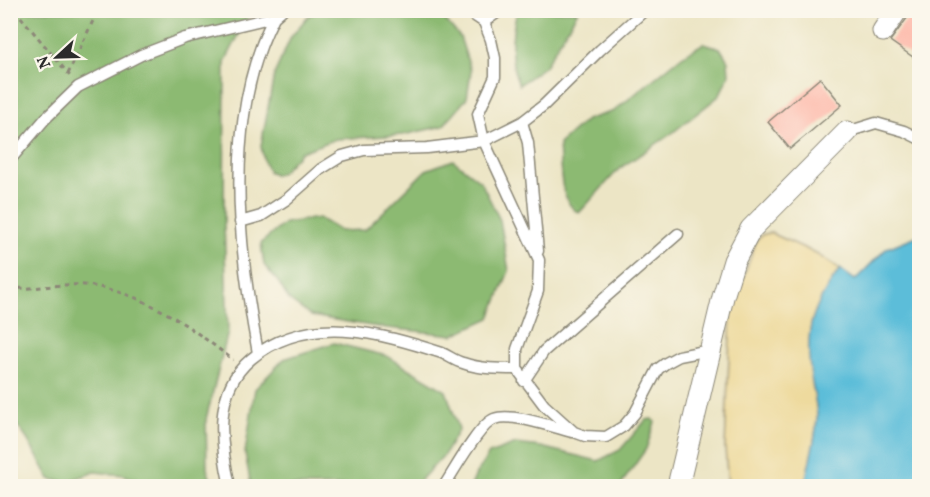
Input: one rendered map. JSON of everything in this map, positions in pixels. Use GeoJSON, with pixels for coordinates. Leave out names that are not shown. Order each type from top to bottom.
{"type":"FeatureCollection","features":[{"type":"Feature","properties":{"kind":"street"},"geometry":{"type":"LineString","coordinates":[[883,31],[897,10]]}},
{"type":"Feature","properties":{"kind":"street"},"geometry":{"type":"LineString","coordinates":[[678,486],[723,297],[734,261],[752,229],[847,132]]}},
{"type":"Feature","properties":{"kind":"lane"},"geometry":{"type":"LineString","coordinates":[[465,10],[484,22],[495,58],[495,77],[478,114],[484,141],[539,260]]}},
{"type":"Feature","properties":{"kind":"lane"},"geometry":{"type":"LineString","coordinates":[[484,22],[501,10]]}},
{"type":"Feature","properties":{"kind":"lane"},"geometry":{"type":"LineString","coordinates":[[240,222],[261,216],[287,199],[321,169],[342,156],[364,150],[427,148],[484,141],[522,122],[544,105],[645,10]]}},
{"type":"Feature","properties":{"kind":"lane"},"geometry":{"type":"LineString","coordinates":[[10,160],[45,119],[78,87],[141,55],[185,38],[278,14]]}},
{"type":"Feature","properties":{"kind":"lane"},"geometry":{"type":"LineString","coordinates":[[258,353],[246,280],[240,222],[242,129],[262,41],[278,14]]}},
{"type":"Feature","properties":{"kind":"lane"},"geometry":{"type":"LineString","coordinates":[[522,122],[528,143],[539,260],[538,291],[517,349],[517,369],[544,405],[574,432]]}},
{"type":"Feature","properties":{"kind":"lane"},"geometry":{"type":"LineString","coordinates":[[847,132],[876,123],[904,131],[920,139]]}},
{"type":"Feature","properties":{"kind":"lane"},"geometry":{"type":"LineString","coordinates":[[525,381],[543,351],[678,234]]}},
{"type":"Feature","properties":{"kind":"lane"},"geometry":{"type":"LineString","coordinates":[[230,486],[224,462],[221,420],[226,394],[242,367],[258,353],[290,337],[312,331],[346,329],[398,340],[445,354],[462,363],[489,369],[517,369]]}},
{"type":"Feature","properties":{"kind":"lane"},"geometry":{"type":"LineString","coordinates":[[444,486],[481,428],[494,418],[513,418],[585,436],[606,437],[624,426],[635,413],[658,369],[679,356],[710,350]]}},
{"type":"Feature","properties":{"kind":"path"},"geometry":{"type":"LineString","coordinates":[[15,10],[78,87]]}},
{"type":"Feature","properties":{"kind":"path"},"geometry":{"type":"LineString","coordinates":[[68,74],[98,10]]}},
{"type":"Feature","properties":{"kind":"path"},"geometry":{"type":"LineString","coordinates":[[10,288],[83,285],[138,298],[188,326],[242,367]]}},
{"type":"Feature","properties":{"kind":"green space"},"geometry":{"type":"Polygon","coordinates":[[[415,10],[441,15],[460,37],[471,71],[467,98],[443,126],[403,135],[336,139],[301,152],[282,172],[276,175],[269,172],[264,162],[261,146],[274,75],[291,37],[308,16],[318,11],[415,10]]]}},
{"type":"Feature","properties":{"kind":"green space"},"geometry":{"type":"Polygon","coordinates":[[[11,11],[251,11],[225,62],[224,223],[228,332],[206,419],[207,469],[213,486],[148,486],[124,475],[95,472],[66,482],[50,479],[27,439],[11,417],[11,11]]]}},
{"type":"Feature","properties":{"kind":"green space"},"geometry":{"type":"Polygon","coordinates":[[[517,11],[578,11],[545,66],[519,85],[512,57],[513,29],[517,11]]]}},
{"type":"Feature","properties":{"kind":"green space"},"geometry":{"type":"Polygon","coordinates":[[[704,43],[720,48],[728,61],[729,75],[719,96],[671,134],[619,169],[579,213],[572,208],[567,201],[562,183],[559,144],[586,120],[614,111],[682,56],[704,43]]]}},
{"type":"Feature","properties":{"kind":"green space"},"geometry":{"type":"Polygon","coordinates":[[[453,160],[481,182],[500,220],[509,271],[490,318],[453,335],[378,327],[311,316],[289,300],[264,265],[261,243],[285,223],[319,218],[340,231],[365,230],[426,170],[453,160]]]}},
{"type":"Feature","properties":{"kind":"green space"},"geometry":{"type":"Polygon","coordinates":[[[334,343],[387,356],[446,391],[459,429],[444,455],[415,486],[251,486],[245,453],[255,389],[284,359],[334,343]]]}},
{"type":"Feature","properties":{"kind":"green space"},"geometry":{"type":"Polygon","coordinates":[[[652,419],[655,422],[646,449],[620,486],[471,486],[489,454],[516,444],[541,447],[598,461],[620,450],[646,420],[652,419]]]}},
{"type":"Feature","properties":{"kind":"sand"},"geometry":{"type":"Polygon","coordinates":[[[771,233],[813,252],[840,269],[818,305],[809,341],[817,412],[815,436],[805,486],[728,486],[725,448],[731,313],[757,239],[764,234],[771,233]]]}},
{"type":"Feature","properties":{"kind":"water"},"geometry":{"type":"Polygon","coordinates":[[[919,235],[919,486],[805,486],[817,418],[809,360],[812,319],[840,269],[855,280],[887,248],[919,235]]]}},
{"type":"Feature","properties":{"kind":"building"},"geometry":{"type":"Polygon","coordinates":[[[910,10],[920,10],[920,47],[913,57],[890,41],[908,17],[910,10]]]}},
{"type":"Feature","properties":{"kind":"building"},"geometry":{"type":"Polygon","coordinates":[[[820,78],[842,105],[790,149],[768,122],[820,78]]]}}]}
